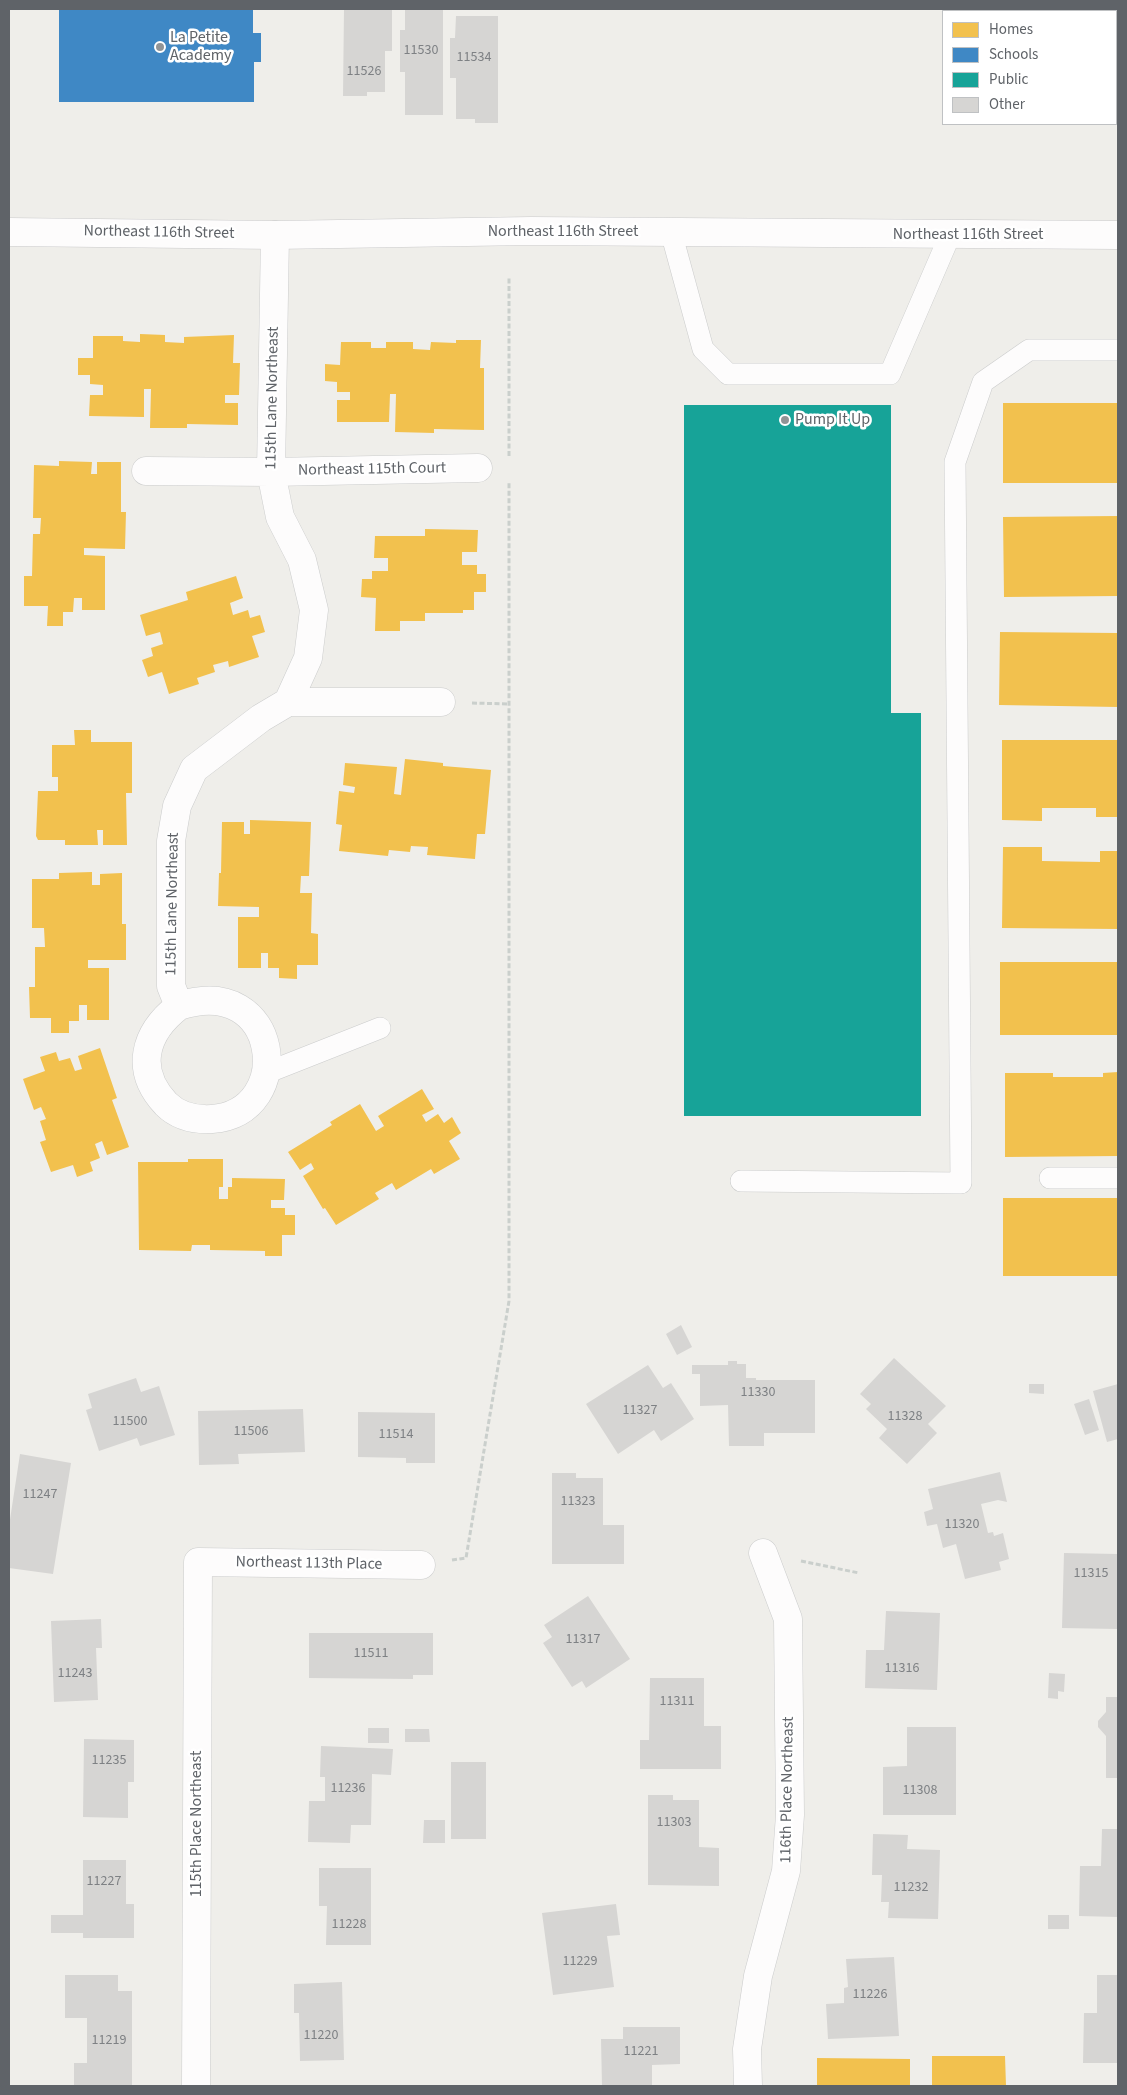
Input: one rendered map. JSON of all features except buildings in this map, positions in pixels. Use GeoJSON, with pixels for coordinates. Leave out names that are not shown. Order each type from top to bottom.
{"type":"FeatureCollection","features":[{"type":"Feature","properties":{"kind":"street","name":"Northeast 116th Street"},"geometry":{"type":"LineString","coordinates":[[9,232],[276,235],[531,231],[1118,235]]}},
{"type":"Feature","properties":{"kind":"street","name":"115th Lane Northeast"},"geometry":{"type":"LineString","coordinates":[[179,1006],[172,986],[171,841],[177,806],[194,769],[261,718],[288,702],[308,658],[314,610],[302,560],[280,517],[272,472],[276,235]]}},
{"type":"Feature","properties":{"kind":"street","name":"Northeast 115th Court"},"geometry":{"type":"LineString","coordinates":[[146,471],[272,472],[478,468]]}},
{"type":"Feature","properties":{"kind":"street"},"geometry":{"type":"LineString","coordinates":[[288,702],[441,702]]}},
{"type":"Feature","properties":{"kind":"street"},"geometry":{"type":"LineString","coordinates":[[212,1000],[229,1003],[244,1012],[256,1024],[264,1039],[267,1056],[266,1073],[260,1089],[250,1102],[236,1113],[220,1119],[202,1120],[186,1116],[171,1108],[159,1095],[150,1080],[147,1064],[148,1046],[154,1030],[165,1017],[179,1006],[195,1001],[212,1000]]}},
{"type":"Feature","properties":{"kind":"street","name":"116th Place Northeast"},"geometry":{"type":"LineString","coordinates":[[748,2086],[747,2049],[758,1976],[786,1871],[790,1815],[788,1619],[763,1554]]}},
{"type":"Feature","properties":{"kind":"street","name":"Northeast 113th Place"},"geometry":{"type":"LineString","coordinates":[[198,1562],[421,1566]]}},
{"type":"Feature","properties":{"kind":"street","name":"115th Place Northeast"},"geometry":{"type":"LineString","coordinates":[[196,2086],[198,1562]]}},
{"type":"Feature","properties":{"kind":"lane"},"geometry":{"type":"LineString","coordinates":[[671,232],[703,349],[728,374],[890,374],[950,235]]}},
{"type":"Feature","properties":{"kind":"lane"},"geometry":{"type":"LineString","coordinates":[[741,1181],[961,1183],[955,462],[983,382],[1029,350],[1118,350]]}},
{"type":"Feature","properties":{"kind":"lane"},"geometry":{"type":"LineString","coordinates":[[266,1073],[380,1028]]}},
{"type":"Feature","properties":{"kind":"lane"},"geometry":{"type":"LineString","coordinates":[[1050,1178],[1118,1178]]}},
{"type":"Feature","properties":{"kind":"path"},"geometry":{"type":"LineString","coordinates":[[509,276],[509,458]]}},
{"type":"Feature","properties":{"kind":"path"},"geometry":{"type":"LineString","coordinates":[[421,1566],[466,1558],[508,1301],[508,478]]}},
{"type":"Feature","properties":{"kind":"path"},"geometry":{"type":"LineString","coordinates":[[763,1554],[859,1573]]}},
{"type":"Feature","properties":{"kind":"place","name":"La Petite Academy"},"geometry":{"type":"Point","coordinates":[160,47]}},
{"type":"Feature","properties":{"kind":"place","name":"Pump It Up"},"geometry":{"type":"Point","coordinates":[785,420]}}]}
